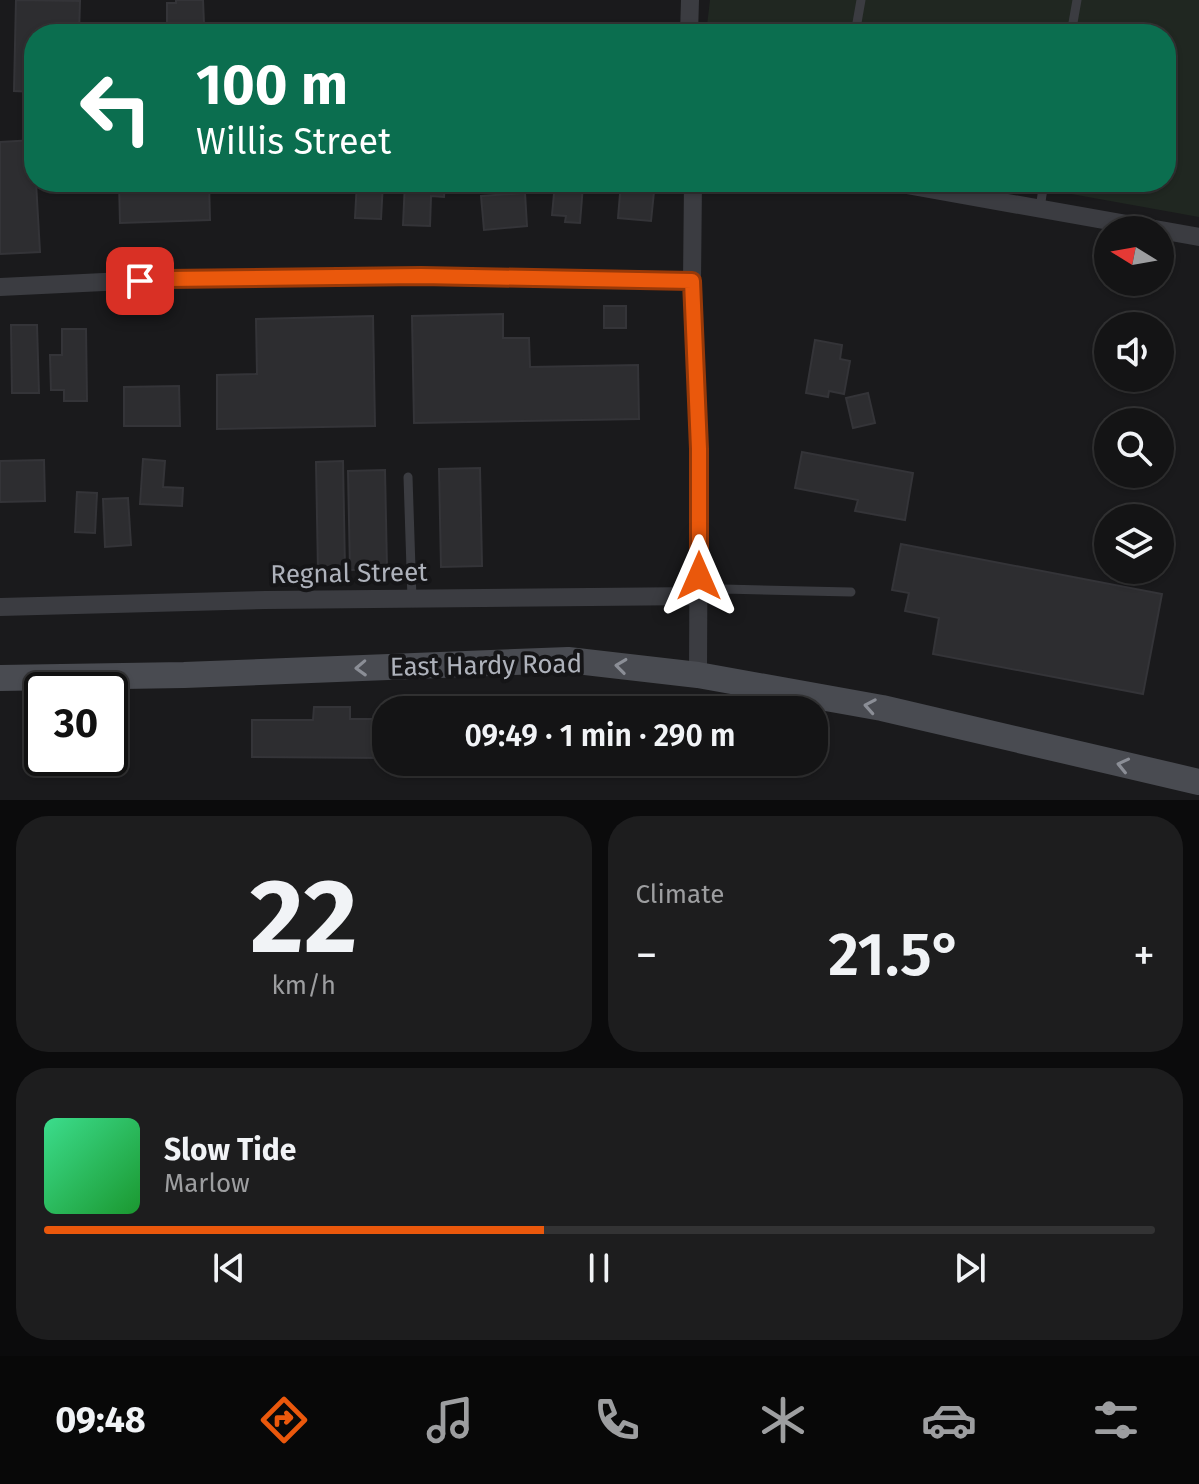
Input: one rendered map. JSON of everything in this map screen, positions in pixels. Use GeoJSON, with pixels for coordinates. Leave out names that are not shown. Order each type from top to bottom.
{"type":"FeatureCollection","features":[{"type":"Feature","properties":{"kind":"main road","name":"East Hardy Road"},"geometry":{"type":"LineString","coordinates":[[0,678],[184,675],[568,660],[698,675],[882,708],[1199,782]]}},
{"type":"Feature","properties":{"kind":"street"},"geometry":{"type":"LineString","coordinates":[[689,24],[690,0]]}},
{"type":"Feature","properties":{"kind":"street"},"geometry":{"type":"LineString","coordinates":[[693,192],[692,281],[699,449],[698,675]]}},
{"type":"Feature","properties":{"kind":"street"},"geometry":{"type":"LineString","coordinates":[[948,192],[1199,237]]}},
{"type":"Feature","properties":{"kind":"street"},"geometry":{"type":"LineString","coordinates":[[0,287],[166,279],[421,276],[692,281]]}},
{"type":"Feature","properties":{"kind":"street","name":"Regnal Street"},"geometry":{"type":"LineString","coordinates":[[0,607],[700,596]]}},
{"type":"Feature","properties":{"kind":"lane"},"geometry":{"type":"LineString","coordinates":[[857,24],[861,0]]}},
{"type":"Feature","properties":{"kind":"lane"},"geometry":{"type":"LineString","coordinates":[[1073,24],[1077,0]]}},
{"type":"Feature","properties":{"kind":"lane"},"geometry":{"type":"LineString","coordinates":[[1040,208],[1042,192]]}},
{"type":"Feature","properties":{"kind":"lane"},"geometry":{"type":"LineString","coordinates":[[408,477],[412,599]]}},
{"type":"Feature","properties":{"kind":"lane"},"geometry":{"type":"LineString","coordinates":[[700,596],[723,589],[851,592]]}},
{"type":"Feature","properties":{"kind":"shaded area"},"geometry":{"type":"Polygon","coordinates":[[[710,0],[1199,0],[1199,217],[1060,192],[1176,192],[1176,24],[707,24],[710,0]]]}},
{"type":"Feature","properties":{"kind":"building"},"geometry":{"type":"Polygon","coordinates":[[[16,0],[80,1],[79,24],[24,24],[24,92],[14,91],[16,0]]]}},
{"type":"Feature","properties":{"kind":"building"},"geometry":{"type":"Polygon","coordinates":[[[176,0],[203,0],[204,24],[167,24],[167,3],[176,3],[176,0]]]}},
{"type":"Feature","properties":{"kind":"building"},"geometry":{"type":"Polygon","coordinates":[[[24,141],[24,192],[37,192],[40,252],[0,254],[0,142],[24,141]]]}},
{"type":"Feature","properties":{"kind":"building"},"geometry":{"type":"Polygon","coordinates":[[[119,192],[209,192],[210,220],[120,223],[119,192]]]}},
{"type":"Feature","properties":{"kind":"building"},"geometry":{"type":"Polygon","coordinates":[[[356,192],[382,192],[381,219],[355,218],[356,192]]]}},
{"type":"Feature","properties":{"kind":"building"},"geometry":{"type":"Polygon","coordinates":[[[405,192],[444,192],[444,197],[431,196],[430,226],[403,225],[405,192]]]}},
{"type":"Feature","properties":{"kind":"building"},"geometry":{"type":"Polygon","coordinates":[[[554,192],[582,192],[580,223],[565,222],[566,216],[552,215],[554,192]]]}},
{"type":"Feature","properties":{"kind":"building"},"geometry":{"type":"Polygon","coordinates":[[[620,192],[654,192],[651,221],[618,218],[620,192]]]}},
{"type":"Feature","properties":{"kind":"building"},"geometry":{"type":"Polygon","coordinates":[[[525,193],[527,226],[484,230],[481,196],[525,193]]]}},
{"type":"Feature","properties":{"kind":"building"},"geometry":{"type":"Polygon","coordinates":[[[604,306],[626,306],[626,328],[604,328],[604,306]]]}},
{"type":"Feature","properties":{"kind":"building"},"geometry":{"type":"Polygon","coordinates":[[[503,314],[503,338],[529,338],[530,367],[638,365],[639,419],[414,423],[412,316],[503,314]]]}},
{"type":"Feature","properties":{"kind":"building"},"geometry":{"type":"Polygon","coordinates":[[[373,316],[375,426],[217,429],[217,375],[257,374],[256,319],[373,316]]]}},
{"type":"Feature","properties":{"kind":"building"},"geometry":{"type":"Polygon","coordinates":[[[11,325],[37,325],[39,393],[12,393],[11,325]]]}},
{"type":"Feature","properties":{"kind":"building"},"geometry":{"type":"Polygon","coordinates":[[[62,329],[86,329],[87,401],[64,401],[64,390],[51,390],[50,355],[62,355],[62,329]]]}},
{"type":"Feature","properties":{"kind":"building"},"geometry":{"type":"Polygon","coordinates":[[[815,340],[842,345],[840,359],[850,361],[844,394],[829,391],[828,397],[806,393],[815,340]]]}},
{"type":"Feature","properties":{"kind":"building"},"geometry":{"type":"Polygon","coordinates":[[[179,386],[180,426],[124,426],[124,387],[179,386]]]}},
{"type":"Feature","properties":{"kind":"building"},"geometry":{"type":"Polygon","coordinates":[[[868,393],[875,423],[853,428],[846,398],[868,393]]]}},
{"type":"Feature","properties":{"kind":"building"},"geometry":{"type":"Polygon","coordinates":[[[802,452],[913,473],[905,520],[855,511],[858,500],[795,488],[802,452]]]}},
{"type":"Feature","properties":{"kind":"building"},"geometry":{"type":"Polygon","coordinates":[[[143,459],[165,461],[163,487],[183,488],[182,506],[140,504],[143,459]]]}},
{"type":"Feature","properties":{"kind":"building"},"geometry":{"type":"Polygon","coordinates":[[[44,460],[45,501],[0,502],[0,461],[44,460]]]}},
{"type":"Feature","properties":{"kind":"building"},"geometry":{"type":"Polygon","coordinates":[[[343,461],[345,570],[318,571],[316,462],[343,461]]]}},
{"type":"Feature","properties":{"kind":"building"},"geometry":{"type":"Polygon","coordinates":[[[480,468],[482,566],[441,567],[439,469],[480,468]]]}},
{"type":"Feature","properties":{"kind":"building"},"geometry":{"type":"Polygon","coordinates":[[[385,470],[387,569],[350,570],[348,471],[385,470]]]}},
{"type":"Feature","properties":{"kind":"building"},"geometry":{"type":"Polygon","coordinates":[[[77,492],[97,493],[95,533],[75,532],[77,492]]]}},
{"type":"Feature","properties":{"kind":"building"},"geometry":{"type":"Polygon","coordinates":[[[128,498],[131,545],[105,547],[103,499],[128,498]]]}},
{"type":"Feature","properties":{"kind":"building"},"geometry":{"type":"Polygon","coordinates":[[[901,544],[1094,581],[1094,584],[1162,594],[1143,694],[933,654],[939,618],[905,611],[909,593],[892,590],[901,544]]]}},
{"type":"Feature","properties":{"kind":"building"},"geometry":{"type":"Polygon","coordinates":[[[314,707],[350,707],[350,719],[372,719],[372,758],[252,757],[252,720],[313,720],[314,707]]]}},
{"type":"Feature","properties":{"kind":"route"},"geometry":{"type":"LineString","coordinates":[[140,281],[421,276],[692,281],[699,449],[699,576]]}}]}
